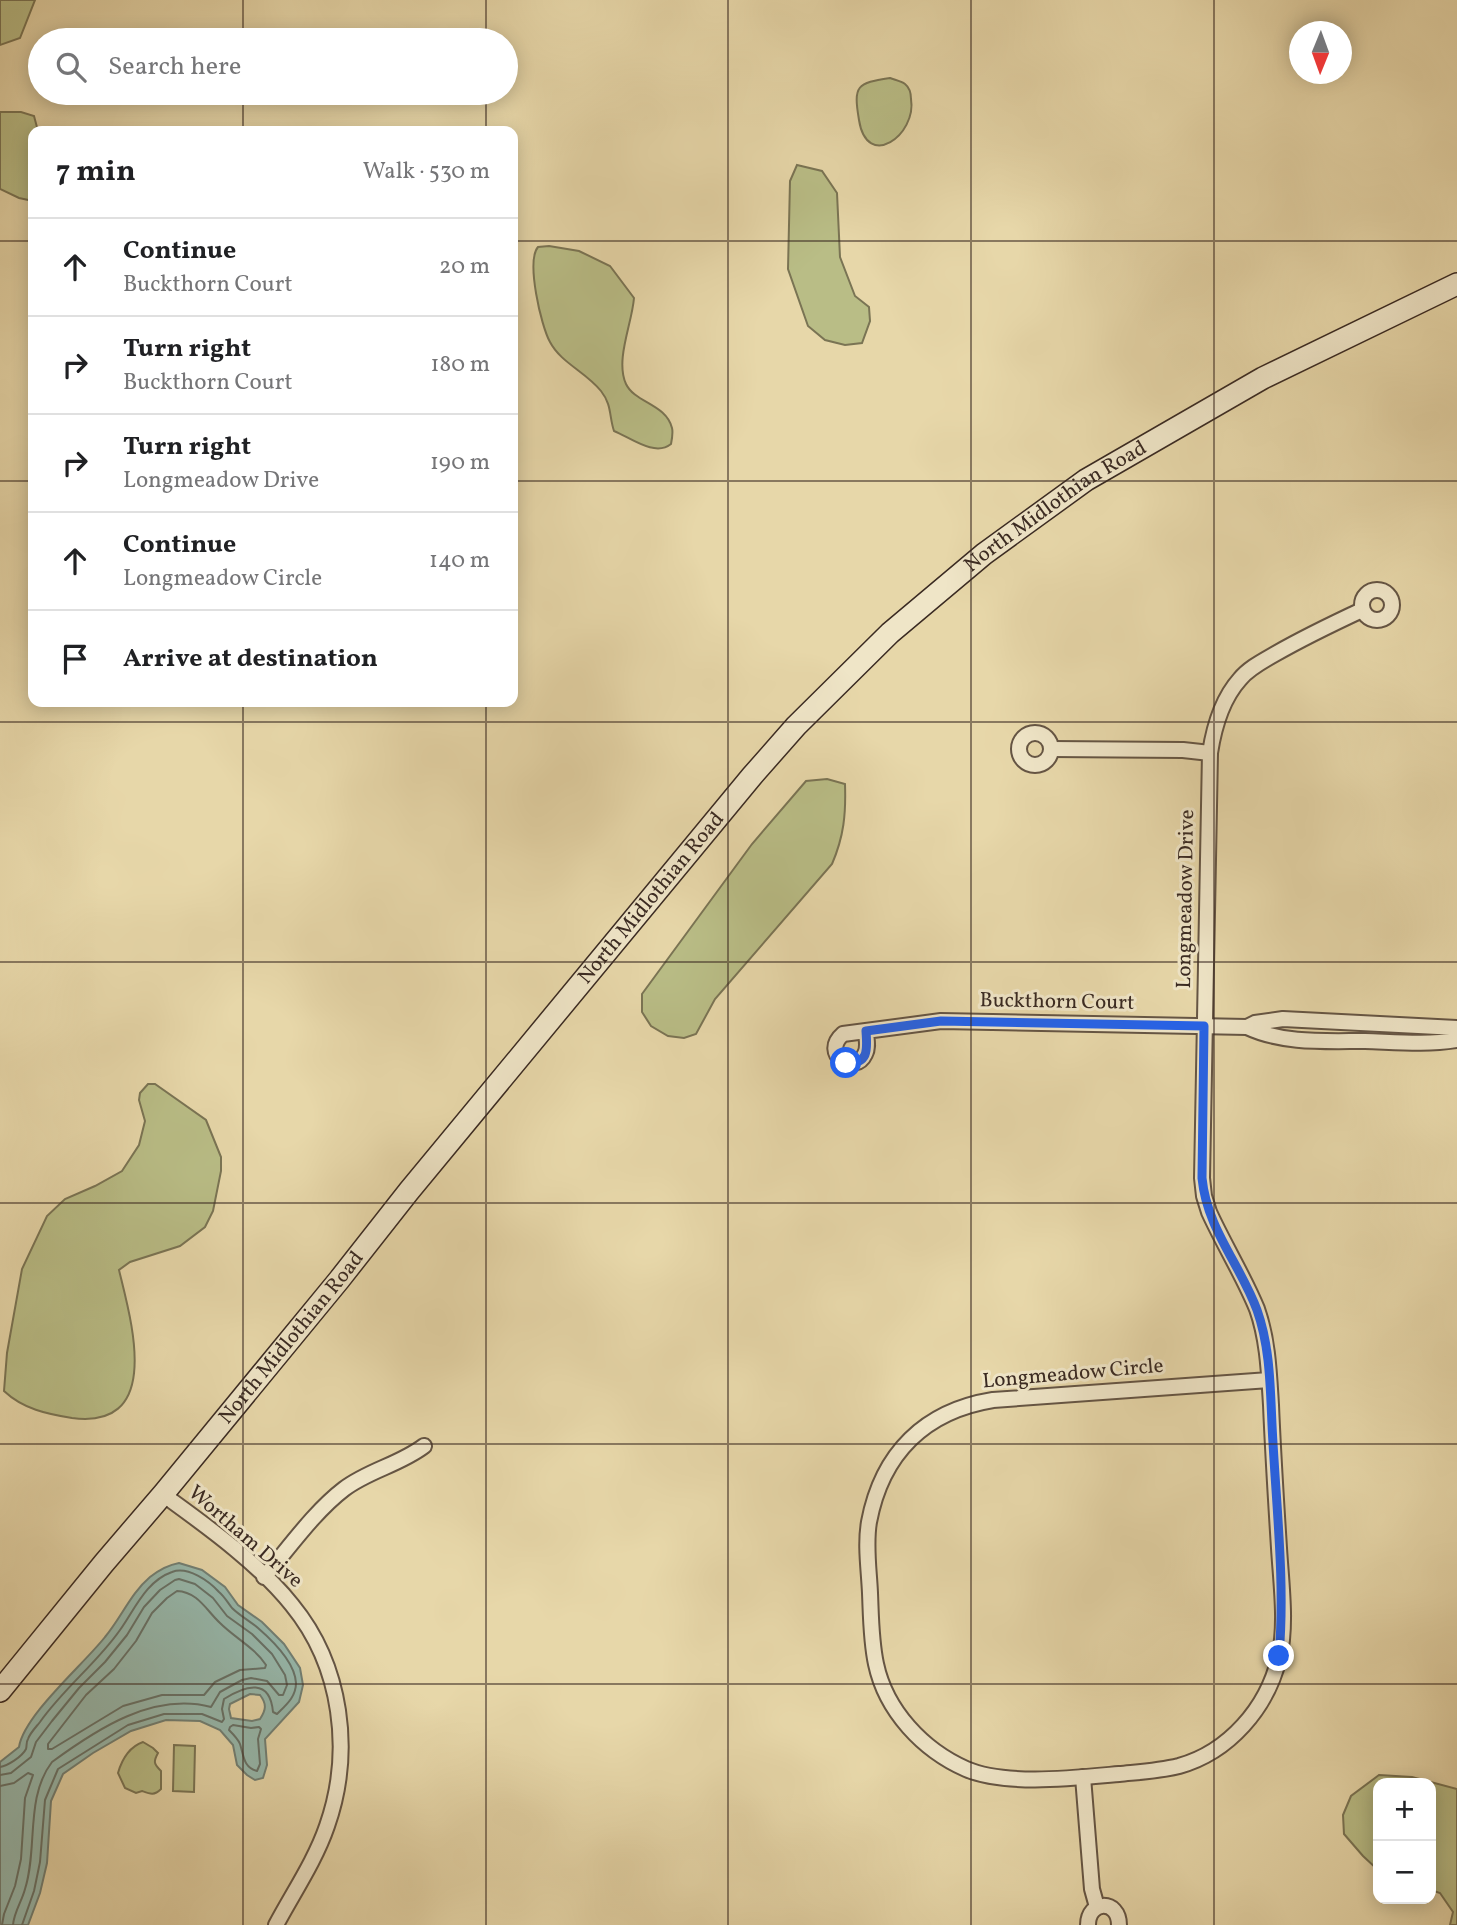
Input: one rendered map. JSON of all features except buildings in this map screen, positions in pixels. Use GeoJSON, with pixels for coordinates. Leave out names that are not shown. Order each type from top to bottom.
{"type":"FeatureCollection","features":[{"type":"Feature","properties":{"kind":"main road","name":"North Midlothian Road"},"geometry":{"type":"LineString","coordinates":[[0,1691],[726,806],[796,726],[890,633],[984,554],[1086,480],[1263,378],[1457,284]]}},
{"type":"Feature","properties":{"kind":"street","name":"Longmeadow Drive"},"geometry":{"type":"LineString","coordinates":[[1269,1380],[1266,1347],[1257,1310],[1218,1232],[1204,1196],[1202,1178],[1210,752],[1221,711],[1241,677],[1259,663],[1306,636],[1362,610]]}},
{"type":"Feature","properties":{"kind":"street"},"geometry":{"type":"LineString","coordinates":[[1051,749],[1210,752]]}},
{"type":"Feature","properties":{"kind":"street","name":"Buckthorn Court"},"geometry":{"type":"LineString","coordinates":[[1247,1027],[1255,1023],[1283,1019],[1457,1028]]}},
{"type":"Feature","properties":{"kind":"street","name":"Buckthorn Court"},"geometry":{"type":"LineString","coordinates":[[866,1031],[941,1021],[1247,1027],[1258,1032],[1302,1040],[1428,1043],[1457,1040]]}},
{"type":"Feature","properties":{"kind":"street","name":"Longmeadow Circle"},"geometry":{"type":"LineString","coordinates":[[1269,1380],[1282,1627],[1273,1678],[1248,1721],[1223,1744],[1180,1765],[1152,1771],[1083,1777],[1019,1779],[982,1775],[964,1769],[919,1739],[897,1714],[880,1679],[872,1634],[867,1538],[881,1482],[895,1457],[921,1428],[948,1412],[975,1403],[1045,1395],[1269,1380]]}},
{"type":"Feature","properties":{"kind":"street"},"geometry":{"type":"LineString","coordinates":[[264,1577],[322,1509],[342,1490],[365,1475],[409,1457],[424,1446]]}},
{"type":"Feature","properties":{"kind":"street","name":"Wortham Drive"},"geometry":{"type":"LineString","coordinates":[[164,1493],[279,1589],[319,1647],[334,1690],[341,1737],[337,1790],[327,1826],[279,1924]]}},
{"type":"Feature","properties":{"kind":"street"},"geometry":{"type":"LineString","coordinates":[[1083,1777],[1092,1889],[1097,1907]]}},
{"type":"Feature","properties":{"kind":"street"},"geometry":{"type":"LineString","coordinates":[[1088,1925],[1090,1914],[1097,1907],[1108,1906],[1119,1916],[1119,1925]]}},
{"type":"Feature","properties":{"kind":"green space"},"geometry":{"type":"Polygon","coordinates":[[[0,0],[35,0],[20,38],[0,45],[0,0]]]}},
{"type":"Feature","properties":{"kind":"green space"},"geometry":{"type":"Polygon","coordinates":[[[890,78],[908,87],[911,112],[907,125],[890,142],[881,145],[871,143],[864,135],[859,120],[857,93],[864,84],[890,78]]]}},
{"type":"Feature","properties":{"kind":"green space"},"geometry":{"type":"Polygon","coordinates":[[[0,112],[21,112],[34,116],[37,126],[28,126],[28,200],[0,189],[0,112]]]}},
{"type":"Feature","properties":{"kind":"green space"},"geometry":{"type":"Polygon","coordinates":[[[797,165],[822,171],[837,193],[840,257],[855,296],[869,307],[870,321],[862,343],[845,345],[825,340],[808,326],[788,269],[790,181],[797,165]]]}},
{"type":"Feature","properties":{"kind":"green space"},"geometry":{"type":"Polygon","coordinates":[[[538,247],[579,251],[610,266],[634,298],[623,353],[623,374],[626,384],[636,396],[669,420],[672,430],[671,444],[658,448],[650,447],[614,431],[605,396],[588,378],[560,356],[550,342],[539,309],[534,279],[535,254],[538,247]]]}},
{"type":"Feature","properties":{"kind":"green space"},"geometry":{"type":"Polygon","coordinates":[[[827,779],[845,784],[843,825],[832,864],[715,999],[696,1034],[684,1038],[668,1036],[651,1026],[642,1012],[642,994],[752,844],[806,781],[827,779]]]}},
{"type":"Feature","properties":{"kind":"green space"},"geometry":{"type":"Polygon","coordinates":[[[148,1084],[155,1084],[206,1120],[221,1157],[213,1211],[205,1227],[180,1246],[130,1262],[119,1270],[134,1342],[130,1390],[120,1407],[101,1417],[72,1418],[36,1410],[4,1391],[7,1353],[22,1269],[47,1216],[65,1199],[122,1171],[139,1145],[145,1121],[139,1100],[140,1093],[148,1084]]]}},
{"type":"Feature","properties":{"kind":"green space"},"geometry":{"type":"Polygon","coordinates":[[[143,1742],[158,1753],[155,1763],[161,1771],[161,1789],[154,1794],[142,1791],[136,1793],[125,1788],[118,1773],[127,1754],[143,1742]]]}},
{"type":"Feature","properties":{"kind":"green space"},"geometry":{"type":"Polygon","coordinates":[[[174,1745],[195,1746],[194,1792],[173,1791],[174,1745]]]}},
{"type":"Feature","properties":{"kind":"green space"},"geometry":{"type":"Polygon","coordinates":[[[1379,1775],[1416,1778],[1375,1778],[1379,1775]]]}},
{"type":"Feature","properties":{"kind":"green space"},"geometry":{"type":"Polygon","coordinates":[[[1373,1780],[1373,1865],[1344,1834],[1343,1815],[1351,1796],[1373,1780]]]}},
{"type":"Feature","properties":{"kind":"green space"},"geometry":{"type":"Polygon","coordinates":[[[1436,1783],[1457,1789],[1457,1925],[1450,1925],[1453,1912],[1440,1893],[1436,1892],[1436,1783]]]}},
{"type":"Feature","properties":{"kind":"water"},"geometry":{"type":"Polygon","coordinates":[[[179,1563],[202,1570],[225,1587],[238,1605],[262,1622],[284,1644],[300,1668],[303,1685],[299,1702],[265,1739],[267,1765],[263,1778],[255,1780],[247,1775],[237,1765],[233,1745],[220,1730],[200,1721],[166,1720],[131,1731],[63,1774],[51,1801],[47,1863],[28,1925],[0,1925],[0,1762],[19,1747],[23,1734],[43,1705],[105,1637],[143,1583],[167,1566],[179,1563]],[[250,1694],[230,1704],[231,1718],[252,1721],[260,1719],[265,1707],[260,1695],[250,1694]]]}},
{"type":"Feature","properties":{"kind":"route"},"geometry":{"type":"LineString","coordinates":[[846,1063],[857,1062],[865,1055],[866,1031],[918,1023],[941,1021],[1204,1026],[1204,1196],[1218,1232],[1257,1310],[1267,1358],[1280,1567],[1282,1627],[1279,1656]]}}]}
